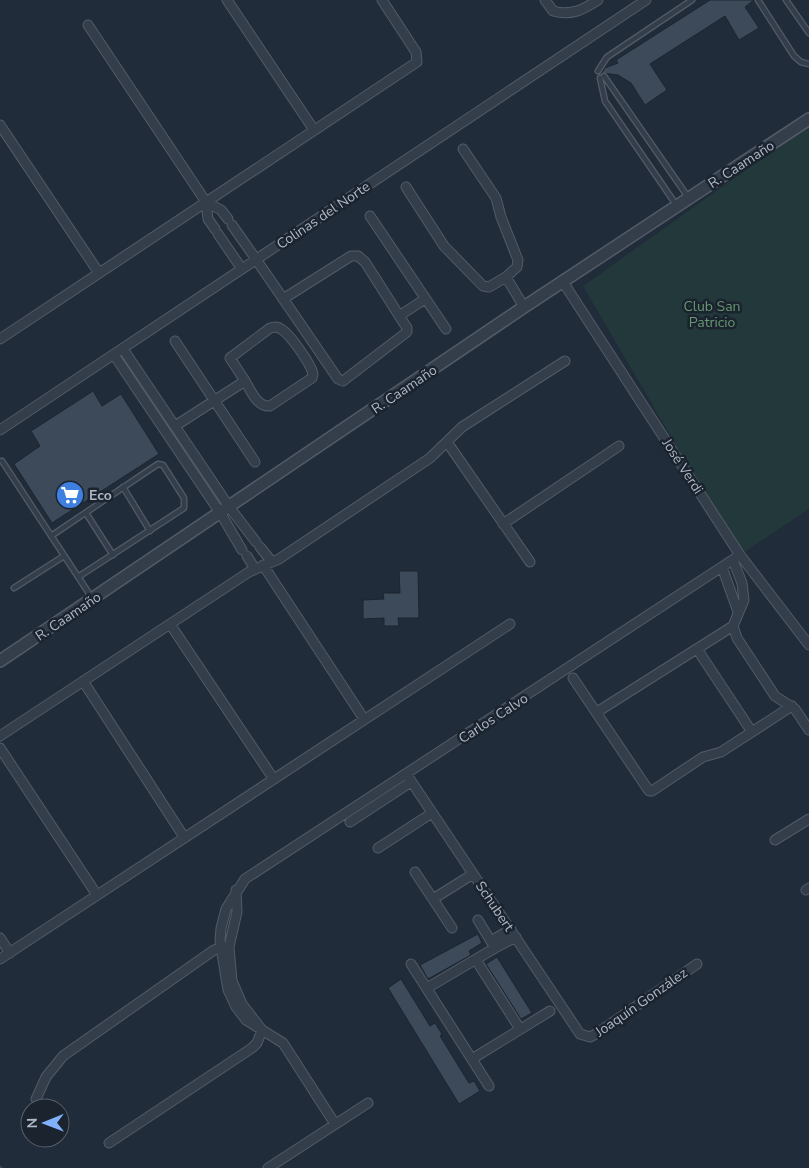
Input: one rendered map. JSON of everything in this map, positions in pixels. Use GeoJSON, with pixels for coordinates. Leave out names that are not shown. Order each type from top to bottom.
{"type":"FeatureCollection","features":[{"type":"Feature","properties":{"kind":"street"},"geometry":{"type":"LineString","coordinates":[[228,0],[314,130]]}},
{"type":"Feature","properties":{"kind":"street"},"geometry":{"type":"LineString","coordinates":[[0,339],[417,62],[416,52],[382,0]]}},
{"type":"Feature","properties":{"kind":"street"},"geometry":{"type":"LineString","coordinates":[[544,0],[553,11],[569,14],[586,8],[598,0]]}},
{"type":"Feature","properties":{"kind":"street","name":"Colinas del Norte"},"geometry":{"type":"LineString","coordinates":[[0,430],[646,0]]}},
{"type":"Feature","properties":{"kind":"street"},"geometry":{"type":"LineString","coordinates":[[88,25],[206,202],[208,219],[242,269]]}},
{"type":"Feature","properties":{"kind":"street","name":"R. Caamaño"},"geometry":{"type":"LineString","coordinates":[[0,661],[225,511],[524,307],[809,119]]}},
{"type":"Feature","properties":{"kind":"street"},"geometry":{"type":"LineString","coordinates":[[0,125],[99,273]]}},
{"type":"Feature","properties":{"kind":"street"},"geometry":{"type":"LineString","coordinates":[[406,187],[444,246],[483,286],[489,287],[506,277],[517,267],[518,260],[515,248],[501,217],[496,198],[463,149]]}},
{"type":"Feature","properties":{"kind":"street"},"geometry":{"type":"LineString","coordinates":[[206,202],[221,210],[230,222],[338,380],[343,381],[405,335],[407,328],[365,262],[354,255],[283,299]]}},
{"type":"Feature","properties":{"kind":"street"},"geometry":{"type":"LineString","coordinates":[[370,216],[446,329]]}},
{"type":"Feature","properties":{"kind":"street"},"geometry":{"type":"LineString","coordinates":[[506,277],[524,307]]}},
{"type":"Feature","properties":{"kind":"street","name":"José Verdi"},"geometry":{"type":"LineString","coordinates":[[563,282],[736,558],[809,645]]}},
{"type":"Feature","properties":{"kind":"street"},"geometry":{"type":"LineString","coordinates":[[399,316],[425,299]]}},
{"type":"Feature","properties":{"kind":"street"},"geometry":{"type":"LineString","coordinates":[[276,326],[291,338],[313,374],[312,378],[270,406],[260,405],[245,381],[231,360],[232,355],[270,328],[276,326]]}},
{"type":"Feature","properties":{"kind":"street"},"geometry":{"type":"LineString","coordinates":[[174,341],[215,400],[254,462]]}},
{"type":"Feature","properties":{"kind":"street"},"geometry":{"type":"LineString","coordinates":[[123,349],[175,426],[225,511],[245,553],[264,565]]}},
{"type":"Feature","properties":{"kind":"street"},"geometry":{"type":"LineString","coordinates":[[114,355],[225,511],[258,545],[264,565],[364,719]]}},
{"type":"Feature","properties":{"kind":"street"},"geometry":{"type":"LineString","coordinates":[[0,736],[170,624],[430,458],[462,427],[565,361]]}},
{"type":"Feature","properties":{"kind":"street"},"geometry":{"type":"LineString","coordinates":[[175,426],[245,381]]}},
{"type":"Feature","properties":{"kind":"street"},"geometry":{"type":"LineString","coordinates":[[447,442],[530,562]]}},
{"type":"Feature","properties":{"kind":"street"},"geometry":{"type":"LineString","coordinates":[[503,524],[619,446]]}},
{"type":"Feature","properties":{"kind":"street"},"geometry":{"type":"LineString","coordinates":[[597,712],[733,626],[744,600],[744,591],[736,558]]}},
{"type":"Feature","properties":{"kind":"street","name":"Carlos Calvo"},"geometry":{"type":"LineString","coordinates":[[335,1124],[283,1042],[246,1020],[232,999],[226,982],[225,947],[221,928],[226,909],[236,890],[245,879],[409,778],[736,558]]}},
{"type":"Feature","properties":{"kind":"street"},"geometry":{"type":"LineString","coordinates":[[722,567],[738,612]]}},
{"type":"Feature","properties":{"kind":"street"},"geometry":{"type":"LineString","coordinates":[[170,624],[273,778]]}},
{"type":"Feature","properties":{"kind":"street"},"geometry":{"type":"LineString","coordinates":[[0,959],[510,624]]}},
{"type":"Feature","properties":{"kind":"street"},"geometry":{"type":"LineString","coordinates":[[733,626],[737,638],[775,696],[792,706],[809,730]]}},
{"type":"Feature","properties":{"kind":"street"},"geometry":{"type":"LineString","coordinates":[[697,649],[752,732]]}},
{"type":"Feature","properties":{"kind":"street"},"geometry":{"type":"LineString","coordinates":[[573,678],[649,791],[652,791],[703,757],[721,752],[792,706]]}},
{"type":"Feature","properties":{"kind":"street"},"geometry":{"type":"LineString","coordinates":[[83,681],[184,837]]}},
{"type":"Feature","properties":{"kind":"street"},"geometry":{"type":"LineString","coordinates":[[0,748],[96,895]]}},
{"type":"Feature","properties":{"kind":"street"},"geometry":{"type":"LineString","coordinates":[[350,822],[409,778]]}},
{"type":"Feature","properties":{"kind":"street","name":"Schubert"},"geometry":{"type":"LineString","coordinates":[[409,778],[576,1029],[584,1036]]}},
{"type":"Feature","properties":{"kind":"street"},"geometry":{"type":"LineString","coordinates":[[378,848],[432,813]]}},
{"type":"Feature","properties":{"kind":"street"},"geometry":{"type":"LineString","coordinates":[[775,840],[809,819]]}},
{"type":"Feature","properties":{"kind":"street"},"geometry":{"type":"LineString","coordinates":[[415,872],[452,928]]}},
{"type":"Feature","properties":{"kind":"street"},"geometry":{"type":"LineString","coordinates":[[433,899],[473,874]]}},
{"type":"Feature","properties":{"kind":"street"},"geometry":{"type":"LineString","coordinates":[[478,920],[493,945]]}},
{"type":"Feature","properties":{"kind":"street"},"geometry":{"type":"LineString","coordinates":[[427,988],[476,960],[493,945],[513,933]]}},
{"type":"Feature","properties":{"kind":"street"},"geometry":{"type":"LineString","coordinates":[[0,938],[10,952]]}},
{"type":"Feature","properties":{"kind":"street"},"geometry":{"type":"LineString","coordinates":[[36,1098],[46,1077],[63,1056],[225,947]]}},
{"type":"Feature","properties":{"kind":"street"},"geometry":{"type":"LineString","coordinates":[[476,960],[520,1029]]}},
{"type":"Feature","properties":{"kind":"street"},"geometry":{"type":"LineString","coordinates":[[411,964],[489,1086]]}},
{"type":"Feature","properties":{"kind":"street","name":"Joaquín González"},"geometry":{"type":"LineString","coordinates":[[584,1036],[590,1037],[596,1034],[697,964]]}},
{"type":"Feature","properties":{"kind":"street"},"geometry":{"type":"LineString","coordinates":[[472,1059],[550,1011]]}},
{"type":"Feature","properties":{"kind":"street"},"geometry":{"type":"LineString","coordinates":[[109,1143],[252,1048],[260,1037],[262,1030]]}},
{"type":"Feature","properties":{"kind":"street"},"geometry":{"type":"LineString","coordinates":[[268,1168],[368,1103]]}},
{"type":"Feature","properties":{"kind":"lane"},"geometry":{"type":"LineString","coordinates":[[601,68],[607,57],[692,0]]}},
{"type":"Feature","properties":{"kind":"lane"},"geometry":{"type":"LineString","coordinates":[[758,0],[794,56],[801,62],[809,64]]}},
{"type":"Feature","properties":{"kind":"lane"},"geometry":{"type":"LineString","coordinates":[[786,0],[809,33]]}},
{"type":"Feature","properties":{"kind":"lane"},"geometry":{"type":"LineString","coordinates":[[677,206],[606,102],[602,77],[689,198]]}},
{"type":"Feature","properties":{"kind":"lane"},"geometry":{"type":"LineString","coordinates":[[2,461],[93,599]]}},
{"type":"Feature","properties":{"kind":"lane"},"geometry":{"type":"LineString","coordinates":[[51,536],[161,463],[184,498],[184,508],[181,512],[78,577]]}},
{"type":"Feature","properties":{"kind":"lane"},"geometry":{"type":"LineString","coordinates":[[123,487],[150,531]]}},
{"type":"Feature","properties":{"kind":"lane"},"geometry":{"type":"LineString","coordinates":[[86,513],[113,555]]}},
{"type":"Feature","properties":{"kind":"lane"},"geometry":{"type":"LineString","coordinates":[[14,588],[64,556]]}},
{"type":"Feature","properties":{"kind":"green space","name":"Club San Patricio"},"geometry":{"type":"Polygon","coordinates":[[[809,125],[809,509],[740,555],[583,286],[809,125]]]}},
{"type":"Feature","properties":{"kind":"building"},"geometry":{"type":"Polygon","coordinates":[[[710,0],[754,0],[745,7],[759,28],[739,40],[725,16],[650,64],[667,90],[645,105],[631,83],[618,75],[602,73],[605,68],[618,63],[616,60],[710,0]]]}},
{"type":"Feature","properties":{"kind":"building"},"geometry":{"type":"Polygon","coordinates":[[[93,391],[102,406],[121,394],[159,454],[52,523],[14,464],[40,446],[31,431],[93,391]]]}},
{"type":"Feature","properties":{"kind":"building"},"geometry":{"type":"Polygon","coordinates":[[[399,571],[418,571],[419,618],[398,618],[399,626],[384,626],[384,618],[363,619],[363,600],[384,599],[383,593],[400,593],[399,571]]]}},
{"type":"Feature","properties":{"kind":"building"},"geometry":{"type":"Polygon","coordinates":[[[478,934],[482,943],[469,951],[471,955],[428,979],[420,965],[478,934]]]}},
{"type":"Feature","properties":{"kind":"building"},"geometry":{"type":"Polygon","coordinates":[[[497,957],[532,1013],[521,1019],[486,964],[497,957]]]}},
{"type":"Feature","properties":{"kind":"building"},"geometry":{"type":"Polygon","coordinates":[[[401,979],[430,1026],[435,1023],[442,1034],[440,1036],[469,1083],[474,1081],[480,1091],[459,1104],[388,988],[401,979]]]}},
{"type":"Feature","properties":{"kind":"place","name":"Eco"},"geometry":{"type":"Point","coordinates":[70,495]}}]}
